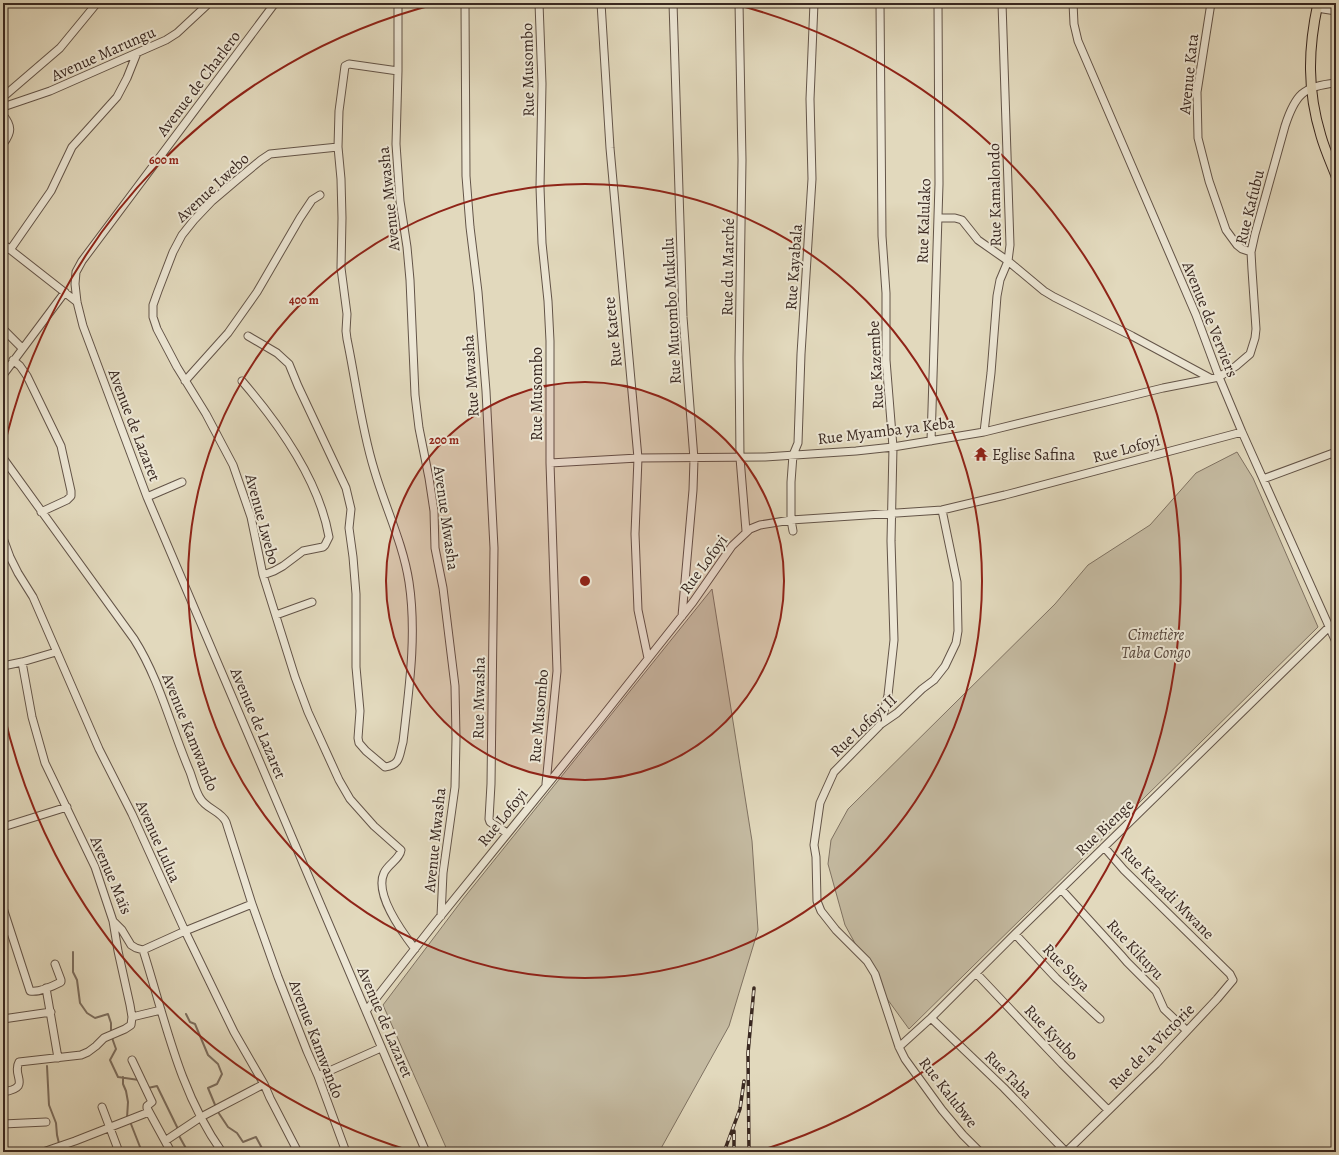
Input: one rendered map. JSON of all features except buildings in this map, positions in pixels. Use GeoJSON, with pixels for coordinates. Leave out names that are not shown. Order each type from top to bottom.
{"type":"FeatureCollection","features":[{"type":"Feature","properties":{"kind":"main road"},"geometry":{"type":"LineString","coordinates":[[1318,6],[1310,61],[1311,87],[1317,123],[1336,176]]}},
{"type":"Feature","properties":{"kind":"street"},"geometry":{"type":"LineString","coordinates":[[3,97],[60,48],[97,3]]}},
{"type":"Feature","properties":{"kind":"street","name":"Avenue de Charlero"},"geometry":{"type":"LineString","coordinates":[[77,302],[75,278],[78,267],[275,3]]}},
{"type":"Feature","properties":{"kind":"street","name":"Avenue Mwasha"},"geometry":{"type":"LineString","coordinates":[[398,3],[396,144],[400,201],[410,280],[415,395],[419,428],[434,511],[434,539],[443,588],[455,686],[455,787],[443,873],[441,916]]}},
{"type":"Feature","properties":{"kind":"street","name":"Rue Mwasha"},"geometry":{"type":"LineString","coordinates":[[465,3],[466,176],[470,227],[478,292],[486,391],[494,548],[491,770],[488,819],[490,822],[507,833]]}},
{"type":"Feature","properties":{"kind":"street","name":"Rue Musombo"},"geometry":{"type":"LineString","coordinates":[[539,3],[542,84],[540,187],[542,243],[548,301],[550,341],[550,463],[557,671],[546,784]]}},
{"type":"Feature","properties":{"kind":"street","name":"Rue Katete"},"geometry":{"type":"LineString","coordinates":[[601,3],[610,156],[638,458],[635,534],[638,603],[648,658]]}},
{"type":"Feature","properties":{"kind":"street","name":"Rue Mutombo Mukulu"},"geometry":{"type":"LineString","coordinates":[[673,3],[683,317],[694,459],[693,490],[682,616]]}},
{"type":"Feature","properties":{"kind":"street","name":"Rue du Marché"},"geometry":{"type":"LineString","coordinates":[[739,3],[742,160],[739,358],[740,458],[746,532]]}},
{"type":"Feature","properties":{"kind":"street","name":"Rue Kayabala"},"geometry":{"type":"LineString","coordinates":[[793,531],[791,520],[791,482],[793,455],[798,443],[801,354],[812,186],[810,100],[814,3]]}},
{"type":"Feature","properties":{"kind":"street","name":"Rue Kazembe"},"geometry":{"type":"LineString","coordinates":[[880,3],[882,236],[886,293],[886,360],[893,447],[891,513],[894,640],[888,696],[881,724]]}},
{"type":"Feature","properties":{"kind":"street","name":"Rue Kalulako"},"geometry":{"type":"LineString","coordinates":[[931,441],[938,218],[938,3]]}},
{"type":"Feature","properties":{"kind":"street","name":"Rue Kamalondo"},"geometry":{"type":"LineString","coordinates":[[984,432],[994,343],[997,296],[1000,280],[1008,261],[1011,233],[1002,3]]}},
{"type":"Feature","properties":{"kind":"street","name":"Avenue de Verviers"},"geometry":{"type":"LineString","coordinates":[[1073,3],[1074,24],[1078,41],[1196,315],[1219,377],[1242,432],[1336,642]]}},
{"type":"Feature","properties":{"kind":"street","name":"Avenue Kata"},"geometry":{"type":"LineString","coordinates":[[1211,3],[1197,92],[1198,138],[1209,181],[1226,230],[1237,245],[1252,252]]}},
{"type":"Feature","properties":{"kind":"street","name":"Avenue Marungu"},"geometry":{"type":"LineString","coordinates":[[3,107],[50,91],[172,37],[182,29],[205,5]]}},
{"type":"Feature","properties":{"kind":"street"},"geometry":{"type":"LineString","coordinates":[[1318,6],[1336,11]]}},
{"type":"Feature","properties":{"kind":"street"},"geometry":{"type":"LineString","coordinates":[[10,250],[51,191],[72,147],[117,97],[122,89],[137,53]]}},
{"type":"Feature","properties":{"kind":"street"},"geometry":{"type":"LineString","coordinates":[[248,336],[277,354],[289,364],[346,488],[351,509],[349,528],[356,594],[356,667],[360,711],[358,732],[359,743],[385,767],[390,766],[396,763],[399,758],[403,742],[413,634],[411,595],[401,547],[373,469],[347,339],[347,307],[341,268],[342,218],[338,147],[339,112],[344,67],[349,64],[398,71]]}},
{"type":"Feature","properties":{"kind":"street"},"geometry":{"type":"LineString","coordinates":[[1311,87],[1336,83]]}},
{"type":"Feature","properties":{"kind":"street","name":"Rue Kafubu"},"geometry":{"type":"LineString","coordinates":[[1219,377],[1243,360],[1250,354],[1253,348],[1256,329],[1252,252],[1255,234],[1291,108],[1302,94],[1311,87]]}},
{"type":"Feature","properties":{"kind":"street"},"geometry":{"type":"LineString","coordinates":[[3,115],[8,121],[10,127],[9,134],[3,144]]}},
{"type":"Feature","properties":{"kind":"street","name":"Avenue Lwebo"},"geometry":{"type":"LineString","coordinates":[[338,147],[274,153],[266,156],[212,202],[194,220],[182,235],[172,252],[152,313],[157,329],[185,381],[206,414],[233,465],[251,517],[263,575],[308,712],[339,780],[350,799],[374,826],[401,850],[400,855],[386,869],[382,882],[392,913],[415,949]]}},
{"type":"Feature","properties":{"kind":"street"},"geometry":{"type":"LineString","coordinates":[[185,381],[228,333],[257,292],[300,218],[312,200],[320,195]]}},
{"type":"Feature","properties":{"kind":"street"},"geometry":{"type":"LineString","coordinates":[[938,218],[956,218],[962,220],[978,240],[1054,297],[1132,336],[1210,378]]}},
{"type":"Feature","properties":{"kind":"street"},"geometry":{"type":"LineString","coordinates":[[3,244],[77,302]]}},
{"type":"Feature","properties":{"kind":"street"},"geometry":{"type":"LineString","coordinates":[[3,375],[65,292]]}},
{"type":"Feature","properties":{"kind":"street","name":"Avenue de Lazaret"},"geometry":{"type":"LineString","coordinates":[[77,302],[83,326],[147,497],[426,1152]]}},
{"type":"Feature","properties":{"kind":"street"},"geometry":{"type":"LineString","coordinates":[[3,329],[22,348]]}},
{"type":"Feature","properties":{"kind":"street"},"geometry":{"type":"LineString","coordinates":[[13,360],[20,366],[27,376],[61,446],[71,491],[71,496],[67,500],[42,512]]}},
{"type":"Feature","properties":{"kind":"street","name":"Rue Myamba ya Keba"},"geometry":{"type":"LineString","coordinates":[[550,463],[638,458],[740,458],[893,447],[984,432],[1163,388],[1219,377]]}},
{"type":"Feature","properties":{"kind":"street"},"geometry":{"type":"LineString","coordinates":[[242,381],[262,404],[287,440],[312,483],[319,498],[328,526],[329,537],[323,547],[303,551],[283,566],[263,575]]}},
{"type":"Feature","properties":{"kind":"street","name":"Rue Lofoyi"},"geometry":{"type":"LineString","coordinates":[[366,1011],[546,784],[598,722],[682,616],[719,563],[750,529],[760,525],[791,520],[942,510],[1005,495],[1242,432]]}},
{"type":"Feature","properties":{"kind":"street"},"geometry":{"type":"LineString","coordinates":[[1263,479],[1336,452]]}},
{"type":"Feature","properties":{"kind":"street","name":"Avenue Kamwando"},"geometry":{"type":"LineString","coordinates":[[3,458],[143,654],[150,666],[179,747],[200,799],[222,816],[226,822],[252,904],[294,1019],[318,1076],[346,1152]]}},
{"type":"Feature","properties":{"kind":"street"},"geometry":{"type":"LineString","coordinates":[[147,497],[182,482]]}},
{"type":"Feature","properties":{"kind":"street","name":"Rue Lofoyi II"},"geometry":{"type":"LineString","coordinates":[[899,1047],[875,974],[867,961],[836,930],[821,911],[818,901],[816,856],[814,846],[820,803],[834,772],[881,724],[897,713],[922,689],[934,680],[945,666],[957,637],[957,582],[942,510]]}},
{"type":"Feature","properties":{"kind":"street","name":"Avenue Lulua"},"geometry":{"type":"LineString","coordinates":[[3,538],[18,573],[33,597],[99,749],[129,807],[185,931],[234,1032],[264,1084],[298,1152]]}},
{"type":"Feature","properties":{"kind":"street"},"geometry":{"type":"LineString","coordinates":[[276,615],[312,602]]}},
{"type":"Feature","properties":{"kind":"street","name":"Rue Bienge"},"geometry":{"type":"LineString","coordinates":[[899,1047],[931,1018],[1329,627]]}},
{"type":"Feature","properties":{"kind":"street"},"geometry":{"type":"LineString","coordinates":[[3,666],[56,652]]}},
{"type":"Feature","properties":{"kind":"street","name":"Avenue Maïs"},"geometry":{"type":"LineString","coordinates":[[22,662],[41,753],[45,763],[95,867],[113,921],[122,930],[131,945],[144,950]]}},
{"type":"Feature","properties":{"kind":"street"},"geometry":{"type":"LineString","coordinates":[[3,827],[67,807]]}},
{"type":"Feature","properties":{"kind":"street","name":"Rue Kazadi Mwane"},"geometry":{"type":"LineString","coordinates":[[1104,847],[1124,870],[1213,957]]}},
{"type":"Feature","properties":{"kind":"street","name":"Rue Kikuyu"},"geometry":{"type":"LineString","coordinates":[[1061,889],[1127,962],[1156,991],[1164,1008],[1186,1030]]}},
{"type":"Feature","properties":{"kind":"street"},"geometry":{"type":"LineString","coordinates":[[222,1152],[201,1117],[184,1080],[170,1041],[144,950],[185,931],[252,904]]}},
{"type":"Feature","properties":{"kind":"street"},"geometry":{"type":"LineString","coordinates":[[3,908],[29,990],[33,992],[60,983],[61,981],[55,964]]}},
{"type":"Feature","properties":{"kind":"street"},"geometry":{"type":"LineString","coordinates":[[3,1092],[14,1090],[18,1086],[17,1066],[19,1062],[75,1056],[88,1052],[104,1038],[131,1025],[132,1017],[113,921]]}},
{"type":"Feature","properties":{"kind":"street","name":"Rue Suya"},"geometry":{"type":"LineString","coordinates":[[1015,934],[1056,978],[1100,1019]]}},
{"type":"Feature","properties":{"kind":"street","name":"Rue de la Victorie"},"geometry":{"type":"LineString","coordinates":[[1066,1152],[1156,1064],[1186,1030],[1217,999],[1232,980],[1230,974],[1213,957]]}},
{"type":"Feature","properties":{"kind":"street","name":"Rue Kyubo"},"geometry":{"type":"LineString","coordinates":[[976,973],[1062,1064],[1108,1110]]}},
{"type":"Feature","properties":{"kind":"street"},"geometry":{"type":"LineString","coordinates":[[46,988],[58,1058]]}},
{"type":"Feature","properties":{"kind":"street"},"geometry":{"type":"LineString","coordinates":[[132,1017],[161,1010]]}},
{"type":"Feature","properties":{"kind":"street"},"geometry":{"type":"LineString","coordinates":[[3,1019],[51,1012]]}},
{"type":"Feature","properties":{"kind":"street","name":"Rue Taba"},"geometry":{"type":"LineString","coordinates":[[931,1018],[1004,1088],[1066,1152]]}},
{"type":"Feature","properties":{"kind":"street","name":"Rue Kalubwe"},"geometry":{"type":"LineString","coordinates":[[899,1047],[914,1072],[942,1110],[963,1135],[980,1152]]}},
{"type":"Feature","properties":{"kind":"street"},"geometry":{"type":"LineString","coordinates":[[318,1076],[381,1048]]}},
{"type":"Feature","properties":{"kind":"street"},"geometry":{"type":"LineString","coordinates":[[132,1060],[152,1102],[147,1106],[149,1112],[171,1152]]}},
{"type":"Feature","properties":{"kind":"street"},"geometry":{"type":"LineString","coordinates":[[165,1141],[201,1117],[264,1084]]}},
{"type":"Feature","properties":{"kind":"street"},"geometry":{"type":"LineString","coordinates":[[102,1107],[120,1152]]}},
{"type":"Feature","properties":{"kind":"street"},"geometry":{"type":"LineString","coordinates":[[43,1152],[149,1112]]}},
{"type":"Feature","properties":{"kind":"street"},"geometry":{"type":"LineString","coordinates":[[3,1124],[46,1122]]}},
{"type":"Feature","properties":{"kind":"green space","name":"Cimetière Taba Congo"},"geometry":{"type":"Polygon","coordinates":[[[1237,452],[1253,478],[1318,627],[909,1029],[880,989],[845,925],[828,864],[831,840],[848,809],[1055,604],[1088,565],[1150,525],[1196,473],[1237,452]]]}},
{"type":"Feature","properties":{"kind":"green space"},"geometry":{"type":"Polygon","coordinates":[[[712,589],[752,841],[758,930],[729,1026],[659,1152],[448,1152],[383,1005],[463,899],[712,589]]]}},
{"type":"Feature","properties":{"kind":"waterway"},"geometry":{"type":"LineString","coordinates":[[73,952],[73,972],[77,980],[80,1003],[87,1013],[95,1018],[108,1014],[111,1023],[111,1035],[116,1049],[110,1060],[118,1077],[139,1080]]}},
{"type":"Feature","properties":{"kind":"waterway"},"geometry":{"type":"LineString","coordinates":[[186,1014],[190,1022],[195,1024],[208,1055],[218,1064],[222,1074],[217,1084],[208,1088],[218,1112],[228,1127],[237,1133],[243,1142],[256,1137],[264,1152]]}},
{"type":"Feature","properties":{"kind":"waterway"},"geometry":{"type":"LineString","coordinates":[[47,1066],[49,1105],[56,1123],[61,1152]]}},
{"type":"Feature","properties":{"kind":"waterway"},"geometry":{"type":"LineString","coordinates":[[123,1077],[123,1084],[128,1102],[127,1118],[131,1124],[142,1152]]}},
{"type":"Feature","properties":{"kind":"waterway"},"geometry":{"type":"LineString","coordinates":[[148,1088],[157,1086],[178,1129]]}},
{"type":"Feature","properties":{"kind":"waterway"},"geometry":{"type":"LineString","coordinates":[[178,1134],[188,1152]]}},
{"type":"Feature","properties":{"kind":"railway"},"geometry":{"type":"LineString","coordinates":[[749,1152],[748,1053],[754,988]]}},
{"type":"Feature","properties":{"kind":"railway"},"geometry":{"type":"LineString","coordinates":[[724,1152],[740,1109],[744,1081]]}},
{"type":"Feature","properties":{"kind":"railway"},"geometry":{"type":"LineString","coordinates":[[734,1131],[734,1152]]}},
{"type":"Feature","properties":{"kind":"place","name":"Eglise Safina"},"geometry":{"type":"Point","coordinates":[981,454]}}]}
